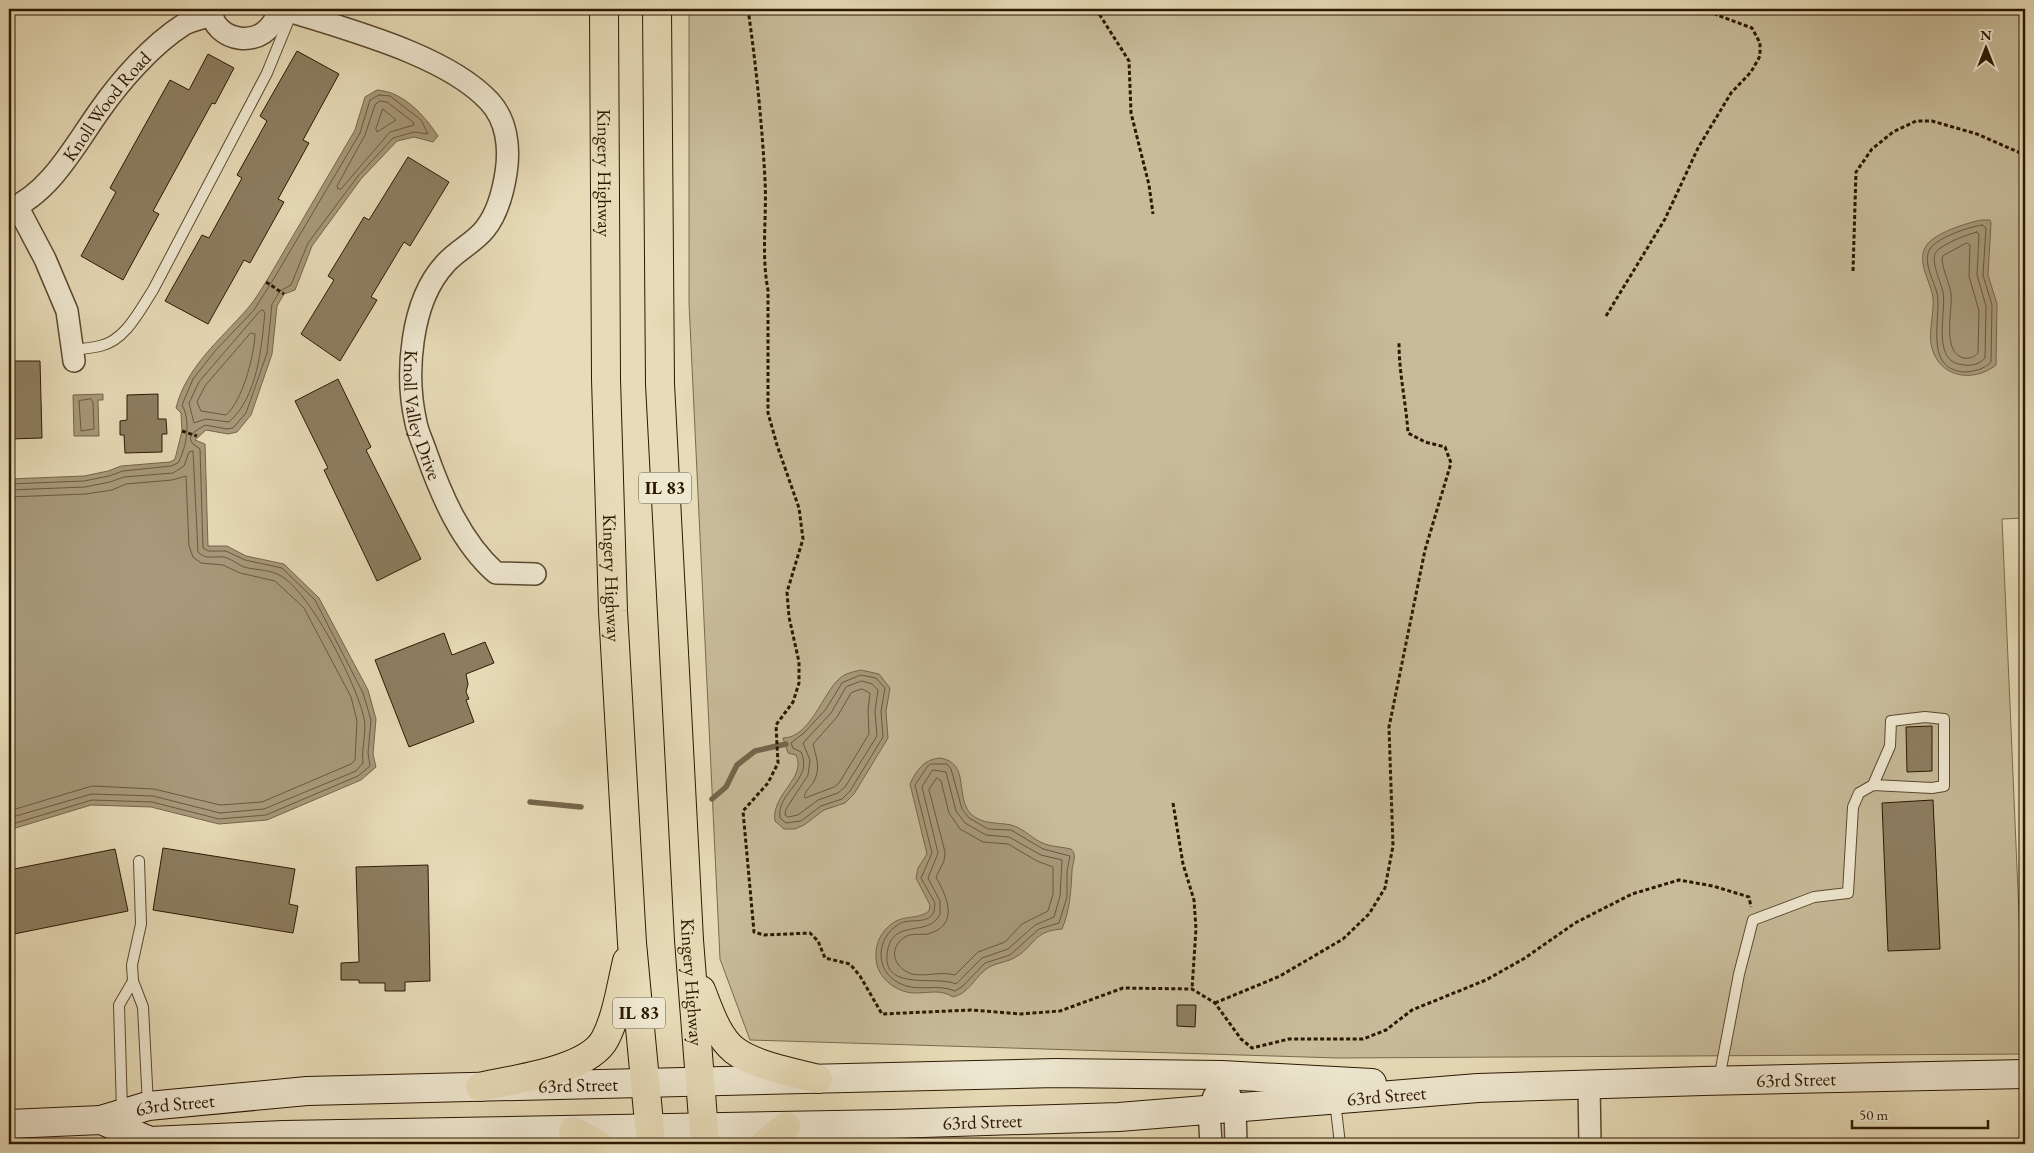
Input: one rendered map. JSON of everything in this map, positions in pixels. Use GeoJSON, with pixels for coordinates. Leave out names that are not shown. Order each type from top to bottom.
{"type":"FeatureCollection","features":[{"type":"Feature","properties":{"kind":"highway","name":"Kingery Highway"},"geometry":{"type":"LineString","coordinates":[[604,9],[606,389],[613,611],[632,943],[651,1137]]}},
{"type":"Feature","properties":{"kind":"highway","name":"Kingery Highway"},"geometry":{"type":"LineString","coordinates":[[657,9],[660,384],[692,967],[704,1136]]}},
{"type":"Feature","properties":{"kind":"highway"},"geometry":{"type":"LineString","coordinates":[[480,1087],[570,1065],[594,1052],[605,1040],[611,1023],[632,943]]}},
{"type":"Feature","properties":{"kind":"highway"},"geometry":{"type":"LineString","coordinates":[[692,967],[716,1026],[734,1050],[764,1064],[818,1079]]}},
{"type":"Feature","properties":{"kind":"highway"},"geometry":{"type":"LineString","coordinates":[[765,1144],[786,1126]]}},
{"type":"Feature","properties":{"kind":"highway"},"geometry":{"type":"LineString","coordinates":[[573,1131],[598,1144]]}},
{"type":"Feature","properties":{"kind":"street","name":"Knoll Wood Road"},"geometry":{"type":"LineString","coordinates":[[13,208],[48,181],[67,159],[100,109],[134,66],[184,25],[212,12],[220,28],[231,36],[244,39],[257,37],[268,31],[285,10]]}},
{"type":"Feature","properties":{"kind":"street","name":"Knoll Valley Drive"},"geometry":{"type":"LineString","coordinates":[[285,10],[414,53],[464,79],[490,102],[507,133],[508,164],[500,200],[485,229],[444,264],[424,296],[413,337],[411,378],[416,423],[431,466],[454,519],[483,561],[496,573],[536,574]]}},
{"type":"Feature","properties":{"kind":"street"},"geometry":{"type":"LineString","coordinates":[[13,208],[45,259],[67,311],[74,356]]}},
{"type":"Feature","properties":{"kind":"street","name":"63rd Street"},"geometry":{"type":"LineString","coordinates":[[131,1128],[307,1091],[1055,1073],[1222,1075],[1478,1088]]}},
{"type":"Feature","properties":{"kind":"street","name":"63rd Street"},"geometry":{"type":"LineString","coordinates":[[9,1124],[284,1135],[573,1131],[651,1137],[704,1136],[786,1126],[1119,1117],[1478,1088],[1718,1080],[2025,1074]]}},
{"type":"Feature","properties":{"kind":"street"},"geometry":{"type":"LineString","coordinates":[[1211,1144],[1222,1109],[1222,1075]]}},
{"type":"Feature","properties":{"kind":"street"},"geometry":{"type":"LineString","coordinates":[[1589,1084],[1590,1144]]}},
{"type":"Feature","properties":{"kind":"street"},"geometry":{"type":"LineString","coordinates":[[1222,1109],[1236,1144]]}},
{"type":"Feature","properties":{"kind":"lane"},"geometry":{"type":"LineString","coordinates":[[74,356],[112,341],[138,314],[267,73],[285,10]]}},
{"type":"Feature","properties":{"kind":"lane"},"geometry":{"type":"LineString","coordinates":[[1718,1080],[1753,920],[1814,897],[1848,893],[1854,807],[1859,793],[1872,785],[1890,746],[1891,721],[1925,717],[1944,719],[1944,786],[1932,788],[1872,785]]}},
{"type":"Feature","properties":{"kind":"lane"},"geometry":{"type":"LineString","coordinates":[[131,1128],[143,1007],[132,981],[132,965],[141,924],[139,862]]}},
{"type":"Feature","properties":{"kind":"lane"},"geometry":{"type":"LineString","coordinates":[[131,1128],[119,1005],[132,981]]}},
{"type":"Feature","properties":{"kind":"lane"},"geometry":{"type":"LineString","coordinates":[[1334,1100],[1340,1144]]}},
{"type":"Feature","properties":{"kind":"path"},"geometry":{"type":"LineString","coordinates":[[748,9],[765,181],[764,272],[768,290],[768,413],[799,508],[803,539],[787,592],[789,617],[799,662],[799,683],[792,702],[776,725],[778,763],[768,783],[743,811],[754,932],[764,935],[810,933],[818,941],[825,958],[850,964],[860,976],[882,1014],[971,1010],[1021,1014],[1060,1011],[1123,988],[1192,989],[1215,1004],[1241,1039],[1252,1048],[1289,1039],[1363,1039],[1386,1030],[1412,1010],[1486,980],[1525,958],[1574,923],[1632,894],[1679,880],[1713,886],[1749,897],[1753,920]]}},
{"type":"Feature","properties":{"kind":"path"},"geometry":{"type":"LineString","coordinates":[[1096,9],[1129,61],[1131,113],[1149,185],[1152,214]]}},
{"type":"Feature","properties":{"kind":"path"},"geometry":{"type":"LineString","coordinates":[[1606,316],[1665,218],[1698,148],[1731,93],[1751,72],[1760,56],[1760,43],[1752,28],[1717,15],[1707,9]]}},
{"type":"Feature","properties":{"kind":"path"},"geometry":{"type":"LineString","coordinates":[[1852,271],[1856,172],[1872,149],[1893,132],[1916,122],[1932,122],[1978,134],[2025,155]]}},
{"type":"Feature","properties":{"kind":"path"},"geometry":{"type":"LineString","coordinates":[[266,282],[284,294]]}},
{"type":"Feature","properties":{"kind":"path"},"geometry":{"type":"LineString","coordinates":[[1215,1004],[1280,976],[1343,938],[1369,914],[1385,888],[1393,846],[1389,727],[1425,550],[1451,463],[1445,447],[1425,442],[1408,433],[1406,407],[1399,370],[1400,343]]}},
{"type":"Feature","properties":{"kind":"path"},"geometry":{"type":"LineString","coordinates":[[182,431],[197,436]]}},
{"type":"Feature","properties":{"kind":"path"},"geometry":{"type":"LineString","coordinates":[[1172,803],[1183,864],[1194,900],[1196,929],[1192,989]]}},
{"type":"Feature","properties":{"kind":"shaded area"},"geometry":{"type":"Polygon","coordinates":[[[689,9],[2025,9],[2025,518],[2002,519],[2025,1054],[1338,1058],[750,1040],[720,959],[689,303],[689,9]]]}},
{"type":"Feature","properties":{"kind":"water"},"geometry":{"type":"Polygon","coordinates":[[[377,90],[396,95],[412,106],[438,136],[433,142],[414,137],[397,141],[361,179],[312,246],[295,290],[284,294],[277,306],[272,354],[251,415],[237,432],[228,434],[206,430],[195,440],[205,444],[208,546],[227,546],[246,556],[284,564],[319,598],[368,690],[376,719],[373,754],[376,767],[361,780],[267,820],[219,824],[151,807],[91,805],[9,830],[9,479],[84,476],[121,466],[170,462],[175,459],[182,431],[181,413],[176,408],[188,379],[206,354],[248,308],[266,282],[355,130],[365,97],[377,90]]]}},
{"type":"Feature","properties":{"kind":"water"},"geometry":{"type":"Polygon","coordinates":[[[1981,220],[1990,220],[1991,223],[1988,275],[1997,304],[1996,365],[1987,371],[1977,374],[1957,374],[1940,364],[1931,344],[1933,298],[1923,265],[1923,252],[1930,241],[1943,233],[1981,220]]]}},
{"type":"Feature","properties":{"kind":"water"},"geometry":{"type":"Polygon","coordinates":[[[103,394],[103,400],[98,400],[99,436],[74,436],[73,395],[103,394]]]}},
{"type":"Feature","properties":{"kind":"water"},"geometry":{"type":"Polygon","coordinates":[[[861,670],[879,674],[890,688],[886,711],[888,738],[854,794],[845,803],[824,810],[804,825],[795,829],[784,829],[775,821],[775,811],[797,771],[798,763],[796,755],[788,753],[783,738],[793,736],[801,731],[841,677],[861,670]]]}},
{"type":"Feature","properties":{"kind":"water"},"geometry":{"type":"Polygon","coordinates":[[[940,758],[950,761],[956,766],[966,807],[976,818],[985,822],[1016,827],[1036,840],[1051,846],[1071,849],[1074,854],[1071,893],[1062,929],[1052,930],[1039,936],[1021,954],[988,968],[967,989],[953,997],[939,992],[915,993],[901,990],[884,978],[877,966],[876,959],[878,942],[888,927],[898,920],[919,916],[929,911],[930,905],[916,878],[918,868],[927,854],[910,784],[921,766],[929,761],[940,758]]]}},
{"type":"Feature","properties":{"kind":"building"},"geometry":{"type":"Polygon","coordinates":[[[297,51],[339,74],[303,140],[309,143],[278,199],[284,202],[250,263],[244,260],[208,324],[165,301],[202,235],[209,238],[242,178],[237,175],[267,121],[260,116],[297,51]]]}},
{"type":"Feature","properties":{"kind":"building"},"geometry":{"type":"Polygon","coordinates":[[[208,54],[234,68],[215,104],[212,103],[153,211],[159,214],[123,280],[81,256],[116,192],[110,188],[170,80],[189,90],[208,54]]]}},
{"type":"Feature","properties":{"kind":"building"},"geometry":{"type":"Polygon","coordinates":[[[408,157],[449,182],[410,246],[404,242],[371,297],[377,300],[340,361],[301,334],[334,280],[328,276],[364,217],[369,220],[408,157]]]}},
{"type":"Feature","properties":{"kind":"building"},"geometry":{"type":"Polygon","coordinates":[[[9,361],[40,361],[42,438],[9,439],[9,361]]]}},
{"type":"Feature","properties":{"kind":"building"},"geometry":{"type":"Polygon","coordinates":[[[338,379],[371,447],[366,450],[421,559],[377,581],[324,470],[328,468],[295,401],[338,379]]]}},
{"type":"Feature","properties":{"kind":"building"},"geometry":{"type":"Polygon","coordinates":[[[158,394],[158,419],[166,419],[167,434],[162,434],[162,452],[125,453],[124,435],[120,435],[120,421],[127,420],[127,395],[158,394]]]}},
{"type":"Feature","properties":{"kind":"building"},"geometry":{"type":"Polygon","coordinates":[[[444,633],[452,655],[485,642],[494,663],[466,674],[468,684],[466,692],[469,699],[466,700],[474,722],[409,747],[375,660],[444,633]]]}},
{"type":"Feature","properties":{"kind":"building"},"geometry":{"type":"Polygon","coordinates":[[[1932,726],[1932,771],[1907,772],[1906,727],[1932,726]]]}},
{"type":"Feature","properties":{"kind":"building"},"geometry":{"type":"Polygon","coordinates":[[[1933,800],[1940,949],[1888,951],[1882,803],[1933,800]]]}},
{"type":"Feature","properties":{"kind":"building"},"geometry":{"type":"Polygon","coordinates":[[[163,848],[295,869],[289,904],[298,906],[293,933],[153,910],[163,848]]]}},
{"type":"Feature","properties":{"kind":"building"},"geometry":{"type":"Polygon","coordinates":[[[115,849],[128,911],[9,935],[9,870],[115,849]]]}},
{"type":"Feature","properties":{"kind":"building"},"geometry":{"type":"Polygon","coordinates":[[[428,865],[430,981],[405,982],[405,991],[385,991],[385,983],[359,983],[359,980],[341,980],[341,963],[359,962],[356,867],[428,865]]]}},
{"type":"Feature","properties":{"kind":"building"},"geometry":{"type":"Polygon","coordinates":[[[1177,1005],[1196,1005],[1195,1027],[1177,1026],[1177,1005]]]}},
{"type":"Feature","properties":{"kind":"waterway"},"geometry":{"type":"LineString","coordinates":[[712,799],[726,787],[737,765],[755,751],[786,744]]}},
{"type":"Feature","properties":{"kind":"waterway"},"geometry":{"type":"LineString","coordinates":[[530,802],[581,807]]}}]}
